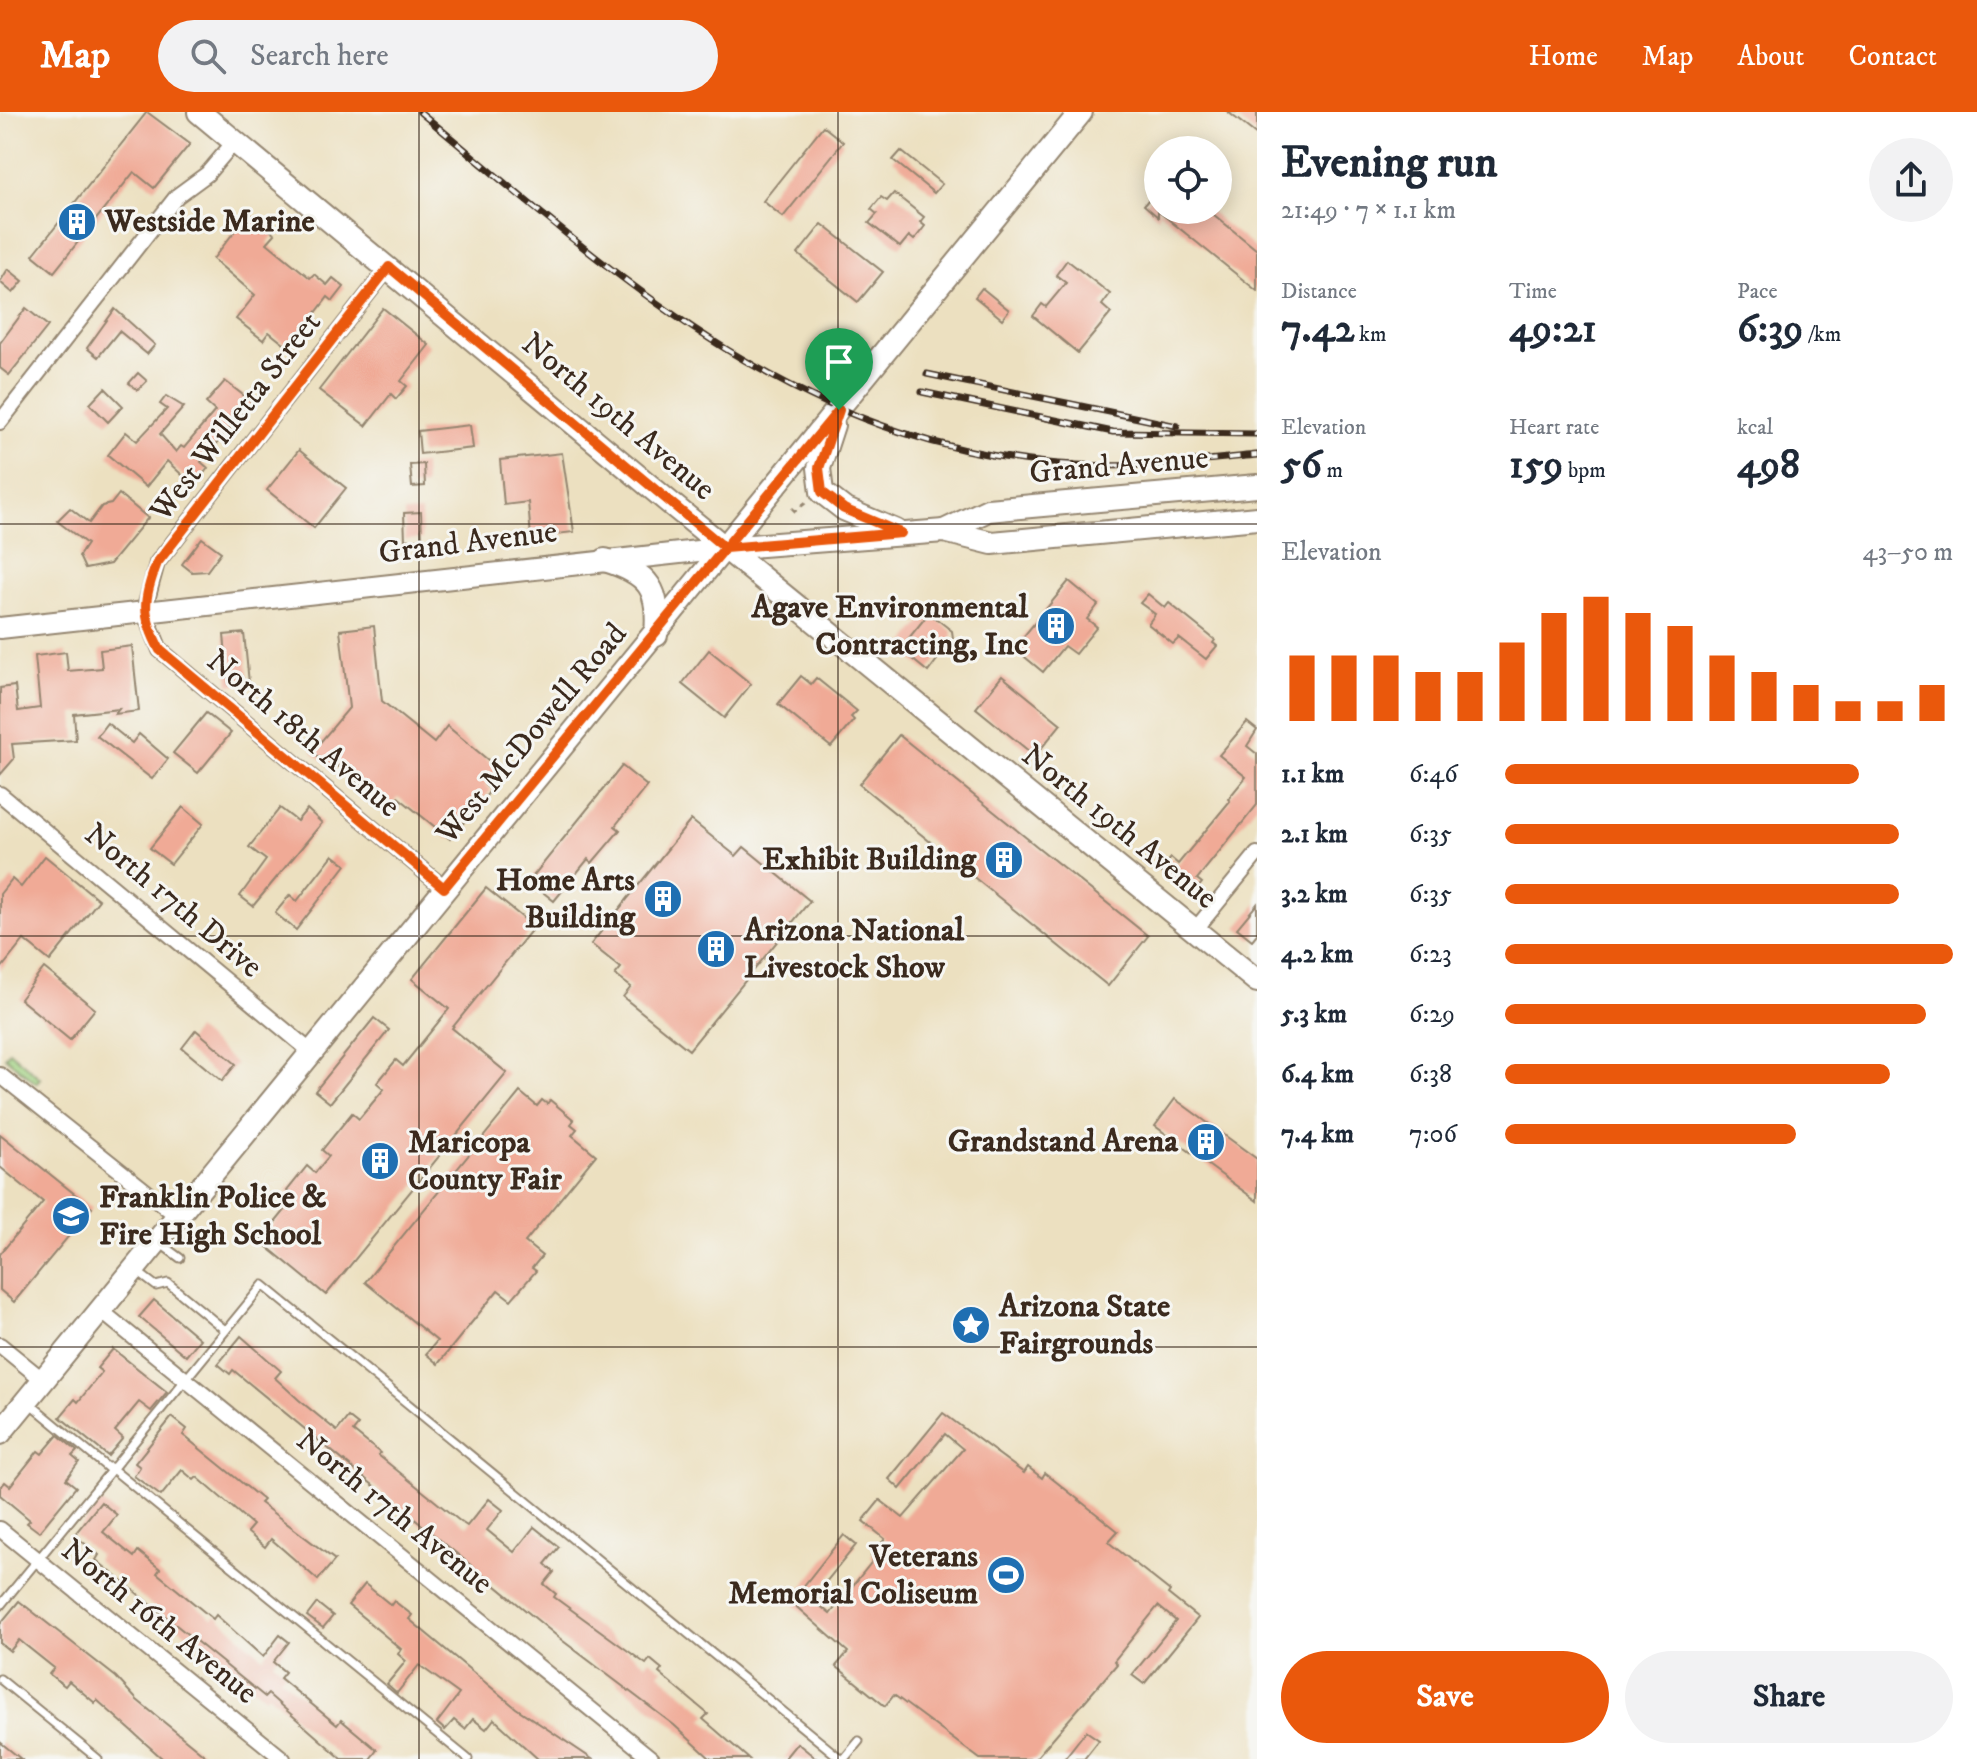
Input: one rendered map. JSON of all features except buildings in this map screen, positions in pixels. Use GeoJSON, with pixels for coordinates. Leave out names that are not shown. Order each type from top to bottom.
{"type":"FeatureCollection","features":[{"type":"Feature","properties":{"kind":"main road","name":"North 19th Avenue"},"geometry":{"type":"LineString","coordinates":[[199,112],[725,548],[1257,981]]}},
{"type":"Feature","properties":{"kind":"main road","name":"West McDowell Road"},"geometry":{"type":"LineString","coordinates":[[0,1433],[1081,112]]}},
{"type":"Feature","properties":{"kind":"main road"},"geometry":{"type":"LineString","coordinates":[[839,410],[819,468],[822,492],[844,509],[901,533]]}},
{"type":"Feature","properties":{"kind":"main road","name":"Grand Avenue"},"geometry":{"type":"LineString","coordinates":[[944,531],[988,510],[1257,486]]}},
{"type":"Feature","properties":{"kind":"main road","name":"Grand Avenue"},"geometry":{"type":"LineString","coordinates":[[0,628],[725,548],[944,531],[992,543],[1257,518]]}},
{"type":"Feature","properties":{"kind":"main road"},"geometry":{"type":"LineString","coordinates":[[605,560],[636,573],[652,587],[658,601],[656,635]]}},
{"type":"Feature","properties":{"kind":"street"},"geometry":{"type":"LineString","coordinates":[[0,422],[177,196],[209,172],[235,141]]}},
{"type":"Feature","properties":{"kind":"street","name":"West Willetta Street"},"geometry":{"type":"LineString","coordinates":[[144,611],[157,563],[389,267]]}},
{"type":"Feature","properties":{"kind":"street","name":"North 18th Avenue"},"geometry":{"type":"LineString","coordinates":[[144,611],[160,650],[444,888]]}},
{"type":"Feature","properties":{"kind":"street","name":"North 17th Drive"},"geometry":{"type":"LineString","coordinates":[[0,794],[310,1051]]}},
{"type":"Feature","properties":{"kind":"street"},"geometry":{"type":"LineString","coordinates":[[1195,930],[1257,854]]}},
{"type":"Feature","properties":{"kind":"street"},"geometry":{"type":"LineString","coordinates":[[0,1075],[177,1216]]}},
{"type":"Feature","properties":{"kind":"street","name":"North 17th Avenue"},"geometry":{"type":"LineString","coordinates":[[100,1310],[652,1759]]}},
{"type":"Feature","properties":{"kind":"street"},"geometry":{"type":"LineString","coordinates":[[0,1345],[43,1380]]}},
{"type":"Feature","properties":{"kind":"street","name":"North 16th Avenue"},"geometry":{"type":"LineString","coordinates":[[0,1529],[283,1759]]}},
{"type":"Feature","properties":{"kind":"lane"},"geometry":{"type":"LineString","coordinates":[[157,1240],[180,1258]]}},
{"type":"Feature","properties":{"kind":"lane"},"geometry":{"type":"LineString","coordinates":[[133,1269],[156,1286],[168,1283],[225,1330]]}},
{"type":"Feature","properties":{"kind":"lane"},"geometry":{"type":"LineString","coordinates":[[0,1606],[263,1285],[842,1759],[859,1741]]}},
{"type":"Feature","properties":{"kind":"lane"},"geometry":{"type":"LineString","coordinates":[[26,1401],[468,1759]]}},
{"type":"Feature","properties":{"kind":"lane"},"geometry":{"type":"LineString","coordinates":[[0,1679],[98,1759]]}},
{"type":"Feature","properties":{"kind":"path"},"geometry":{"type":"LineString","coordinates":[[792,508],[795,511],[812,497]]}},
{"type":"Feature","properties":{"kind":"green space"},"geometry":{"type":"Polygon","coordinates":[[[9,1051],[40,1078],[36,1083],[5,1057],[9,1051]]]}},
{"type":"Feature","properties":{"kind":"railway"},"geometry":{"type":"LineString","coordinates":[[420,112],[568,236],[720,346],[801,391],[886,427],[977,452],[1076,465],[1144,465],[1257,455]]}},
{"type":"Feature","properties":{"kind":"railway"},"geometry":{"type":"LineString","coordinates":[[927,374],[1177,426]]}},
{"type":"Feature","properties":{"kind":"railway"},"geometry":{"type":"LineString","coordinates":[[922,392],[1113,432],[1257,434]]}},
{"type":"Feature","properties":{"kind":"place","name":"Westside Marine"},"geometry":{"type":"Point","coordinates":[77,222]}},
{"type":"Feature","properties":{"kind":"place","name":"Agave Environmental Contracting, Inc"},"geometry":{"type":"Point","coordinates":[1056,626]}},
{"type":"Feature","properties":{"kind":"place","name":"Exhibit Building"},"geometry":{"type":"Point","coordinates":[1004,860]}},
{"type":"Feature","properties":{"kind":"place","name":"Home Arts Building"},"geometry":{"type":"Point","coordinates":[663,899]}},
{"type":"Feature","properties":{"kind":"place","name":"Arizona National Livestock Show"},"geometry":{"type":"Point","coordinates":[716,949]}},
{"type":"Feature","properties":{"kind":"place","name":"Grandstand Arena"},"geometry":{"type":"Point","coordinates":[1206,1142]}},
{"type":"Feature","properties":{"kind":"place","name":"Maricopa County Fair"},"geometry":{"type":"Point","coordinates":[380,1161]}},
{"type":"Feature","properties":{"kind":"place","name":"Franklin Police & Fire High School"},"geometry":{"type":"Point","coordinates":[71,1216]}},
{"type":"Feature","properties":{"kind":"place","name":"Arizona State Fairgrounds"},"geometry":{"type":"Point","coordinates":[971,1325]}},
{"type":"Feature","properties":{"kind":"place","name":"Veterans Memorial Coliseum"},"geometry":{"type":"Point","coordinates":[1006,1575]}},
{"type":"Feature","properties":{"kind":"route"},"geometry":{"type":"LineString","coordinates":[[839,410],[725,548],[389,267],[157,563],[144,611],[150,631],[160,650],[444,888],[725,548],[901,533],[844,509],[822,492],[821,458],[839,410]]}}]}
